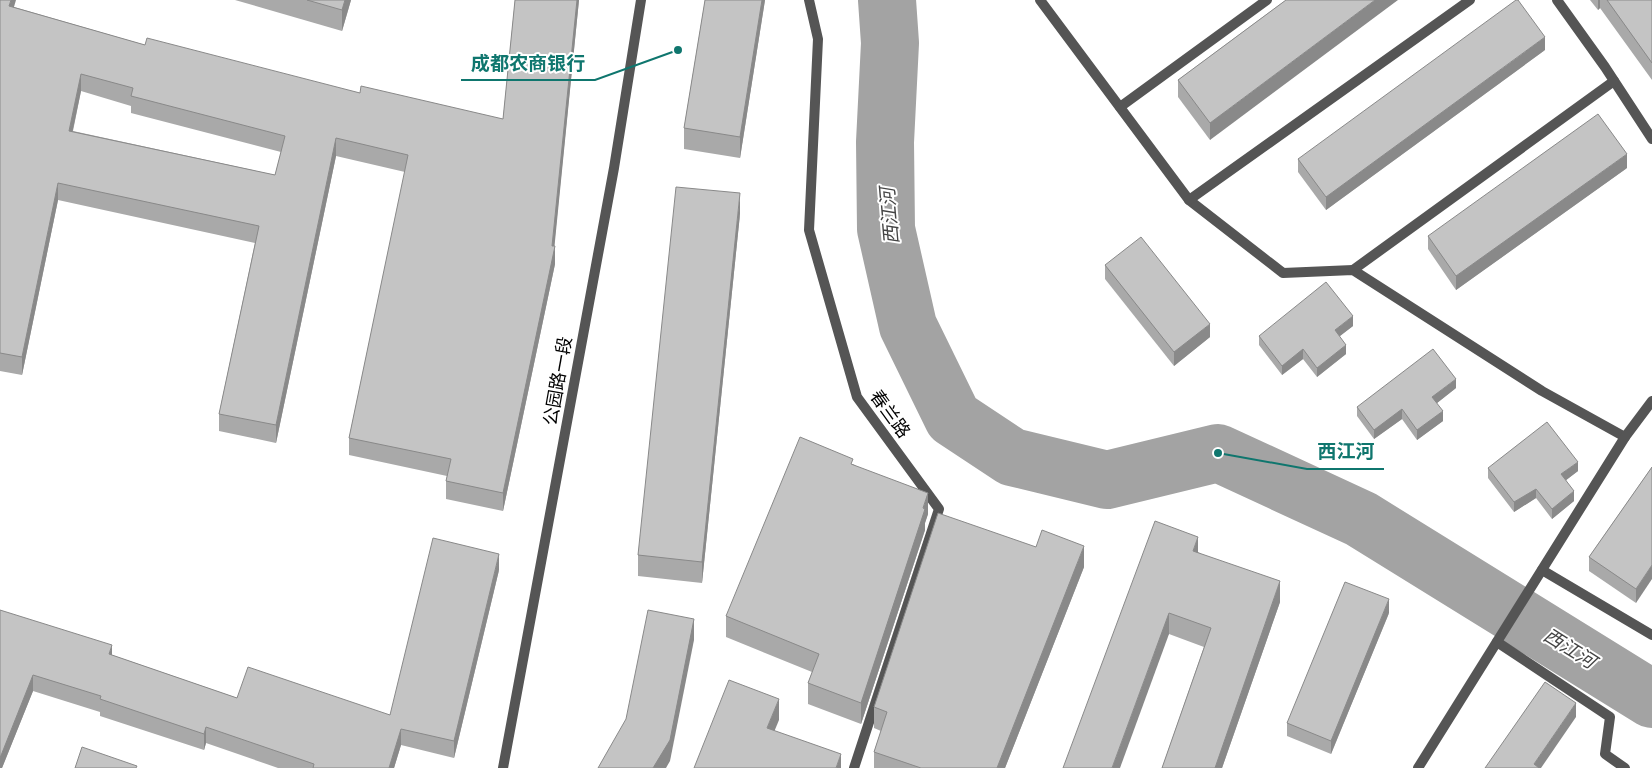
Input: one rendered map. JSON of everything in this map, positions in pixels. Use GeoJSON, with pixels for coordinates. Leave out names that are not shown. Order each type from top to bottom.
{"type":"FeatureCollection","features":[{"type":"Feature","properties":{"kind":"street","name":"公园路一段"},"geometry":{"type":"LineString","coordinates":[[503,768],[614,168],[640,0]]}},
{"type":"Feature","properties":{"kind":"street","name":"春兰路"},"geometry":{"type":"LineString","coordinates":[[809,0],[818,39],[809,230],[857,397],[939,509],[854,768]]}},
{"type":"Feature","properties":{"kind":"street"},"geometry":{"type":"LineString","coordinates":[[1040,0],[1190,200],[1283,273],[1353,270],[1614,81]]}},
{"type":"Feature","properties":{"kind":"street"},"geometry":{"type":"LineString","coordinates":[[1120,107],[1267,0]]}},
{"type":"Feature","properties":{"kind":"street"},"geometry":{"type":"LineString","coordinates":[[1190,200],[1470,0]]}},
{"type":"Feature","properties":{"kind":"street"},"geometry":{"type":"LineString","coordinates":[[1557,0],[1652,139]]}},
{"type":"Feature","properties":{"kind":"street"},"geometry":{"type":"LineString","coordinates":[[1353,270],[1542,391],[1625,437]]}},
{"type":"Feature","properties":{"kind":"street"},"geometry":{"type":"LineString","coordinates":[[1418,768],[1625,437],[1652,400]]}},
{"type":"Feature","properties":{"kind":"street"},"geometry":{"type":"LineString","coordinates":[[1542,570],[1652,635]]}},
{"type":"Feature","properties":{"kind":"street"},"geometry":{"type":"LineString","coordinates":[[1500,637],[1610,717],[1605,754],[1625,768]]}},
{"type":"Feature","properties":{"kind":"building"},"geometry":{"type":"Polygon","coordinates":[[[0,0],[11,0],[9,6],[145,45],[147,38],[360,93],[361,86],[503,119],[515,0],[577,0],[552,246],[555,246],[503,493],[446,481],[451,459],[349,438],[408,155],[336,138],[276,425],[219,414],[259,226],[58,183],[22,357],[0,353],[0,0]],[[81,74],[69,131],[275,175],[285,136],[131,96],[133,88],[81,74]]]}},
{"type":"Feature","properties":{"kind":"building"},"geometry":{"type":"Polygon","coordinates":[[[307,0],[345,0],[342,10],[307,0]]]}},
{"type":"Feature","properties":{"kind":"building"},"geometry":{"type":"Polygon","coordinates":[[[705,0],[762,0],[740,137],[684,128],[705,0]]]}},
{"type":"Feature","properties":{"kind":"building"},"geometry":{"type":"Polygon","coordinates":[[[1286,0],[1375,0],[1210,123],[1178,80],[1286,0]]]}},
{"type":"Feature","properties":{"kind":"building"},"geometry":{"type":"Polygon","coordinates":[[[1518,0],[1545,37],[1326,197],[1298,159],[1518,0]]]}},
{"type":"Feature","properties":{"kind":"building"},"geometry":{"type":"Polygon","coordinates":[[[1607,0],[1652,0],[1652,63],[1607,0]]]}},
{"type":"Feature","properties":{"kind":"building"},"geometry":{"type":"Polygon","coordinates":[[[1598,114],[1627,154],[1456,276],[1428,236],[1598,114]]]}},
{"type":"Feature","properties":{"kind":"building"},"geometry":{"type":"Polygon","coordinates":[[[676,187],[740,193],[702,562],[638,555],[676,187]]]}},
{"type":"Feature","properties":{"kind":"building"},"geometry":{"type":"Polygon","coordinates":[[[1141,237],[1210,324],[1174,352],[1105,265],[1141,237]]]}},
{"type":"Feature","properties":{"kind":"building"},"geometry":{"type":"Polygon","coordinates":[[[1326,282],[1353,316],[1335,330],[1346,345],[1317,368],[1303,349],[1282,366],[1259,336],[1326,282]]]}},
{"type":"Feature","properties":{"kind":"building"},"geometry":{"type":"Polygon","coordinates":[[[1433,349],[1456,379],[1432,397],[1443,411],[1417,430],[1402,409],[1374,430],[1357,407],[1433,349]]]}},
{"type":"Feature","properties":{"kind":"building"},"geometry":{"type":"Polygon","coordinates":[[[1547,422],[1578,462],[1561,474],[1574,491],[1552,509],[1536,489],[1514,502],[1488,468],[1547,422]]]}},
{"type":"Feature","properties":{"kind":"building"},"geometry":{"type":"Polygon","coordinates":[[[800,437],[853,459],[851,464],[928,493],[923,508],[925,509],[861,703],[808,683],[819,654],[726,616],[800,437]]]}},
{"type":"Feature","properties":{"kind":"building"},"geometry":{"type":"Polygon","coordinates":[[[1652,467],[1652,565],[1636,589],[1589,557],[1652,467]]]}},
{"type":"Feature","properties":{"kind":"building"},"geometry":{"type":"Polygon","coordinates":[[[938,513],[1036,547],[1042,530],[1084,546],[997,768],[921,768],[874,752],[887,712],[874,707],[938,513]]]}},
{"type":"Feature","properties":{"kind":"building"},"geometry":{"type":"Polygon","coordinates":[[[1155,521],[1198,537],[1193,551],[1280,581],[1215,768],[1162,768],[1211,628],[1169,613],[1112,768],[1063,768],[1155,521]]]}},
{"type":"Feature","properties":{"kind":"building"},"geometry":{"type":"Polygon","coordinates":[[[433,538],[499,554],[454,741],[401,729],[389,768],[313,768],[314,764],[206,727],[204,734],[100,699],[101,696],[33,675],[0,758],[0,610],[112,645],[109,654],[237,698],[248,667],[390,715],[433,538]]]}},
{"type":"Feature","properties":{"kind":"building"},"geometry":{"type":"Polygon","coordinates":[[[1345,582],[1389,599],[1331,741],[1287,723],[1345,582]]]}},
{"type":"Feature","properties":{"kind":"building"},"geometry":{"type":"Polygon","coordinates":[[[648,610],[694,619],[670,740],[653,768],[598,768],[626,719],[648,610]]]}},
{"type":"Feature","properties":{"kind":"building"},"geometry":{"type":"Polygon","coordinates":[[[729,680],[779,699],[767,728],[841,754],[836,768],[694,768],[729,680]]]}},
{"type":"Feature","properties":{"kind":"building"},"geometry":{"type":"Polygon","coordinates":[[[1545,682],[1576,703],[1534,764],[1539,768],[1485,768],[1545,682]]]}},
{"type":"Feature","properties":{"kind":"building"},"geometry":{"type":"Polygon","coordinates":[[[82,747],[137,766],[136,768],[75,768],[82,747]]]}},
{"type":"Feature","properties":{"kind":"waterway","name":"西江河"},"geometry":{"type":"LineString","coordinates":[[887,0],[890,43],[885,142],[886,229],[908,326],[953,418],[1012,457],[1107,480],[1218,453],[1361,519],[1652,699]]}},
{"type":"Feature","properties":{"kind":"place","name":"成都农商银行"},"geometry":{"type":"Point","coordinates":[678,50]}},
{"type":"Feature","properties":{"kind":"place","name":"西江河"},"geometry":{"type":"Point","coordinates":[1218,453]}}]}
